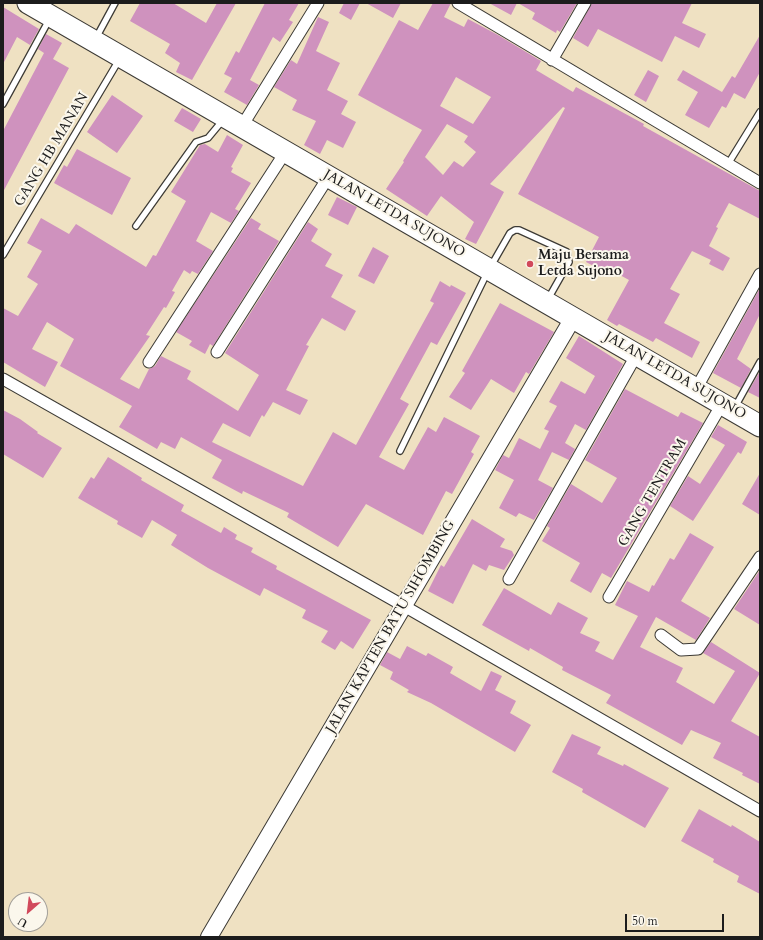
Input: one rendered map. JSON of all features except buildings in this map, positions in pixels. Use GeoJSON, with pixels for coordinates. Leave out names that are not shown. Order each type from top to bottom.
{"type":"FeatureCollection","features":[{"type":"Feature","properties":{"kind":"highway","name":"JALAN LETDA SUJONO"},"geometry":{"type":"LineString","coordinates":[[28,3],[760,426]]}},
{"type":"Feature","properties":{"kind":"street"},"geometry":{"type":"LineString","coordinates":[[234,121],[318,3]]}},
{"type":"Feature","properties":{"kind":"street"},"geometry":{"type":"LineString","coordinates":[[458,3],[760,183]]}},
{"type":"Feature","properties":{"kind":"street"},"geometry":{"type":"LineString","coordinates":[[552,60],[585,3]]}},
{"type":"Feature","properties":{"kind":"street"},"geometry":{"type":"LineString","coordinates":[[149,362],[286,151]]}},
{"type":"Feature","properties":{"kind":"street"},"geometry":{"type":"LineString","coordinates":[[217,352],[329,176]]}},
{"type":"Feature","properties":{"kind":"street"},"geometry":{"type":"LineString","coordinates":[[696,389],[760,274]]}},
{"type":"Feature","properties":{"kind":"street","name":"JALAN KAPTEN BATU SIHOMBING"},"geometry":{"type":"LineString","coordinates":[[209,937],[573,318]]}},
{"type":"Feature","properties":{"kind":"street"},"geometry":{"type":"LineString","coordinates":[[509,579],[637,354]]}},
{"type":"Feature","properties":{"kind":"street"},"geometry":{"type":"LineString","coordinates":[[3,379],[404,606],[760,811]]}},
{"type":"Feature","properties":{"kind":"street","name":"GANG TENTRAM"},"geometry":{"type":"LineString","coordinates":[[609,597],[727,407]]}},
{"type":"Feature","properties":{"kind":"street"},"geometry":{"type":"LineString","coordinates":[[661,635],[681,650],[698,648],[760,557]]}},
{"type":"Feature","properties":{"kind":"lane"},"geometry":{"type":"LineString","coordinates":[[94,41],[115,3]]}},
{"type":"Feature","properties":{"kind":"lane"},"geometry":{"type":"LineString","coordinates":[[3,104],[51,16]]}},
{"type":"Feature","properties":{"kind":"lane","name":"GANG HB MANAN"},"geometry":{"type":"LineString","coordinates":[[3,255],[122,56]]}},
{"type":"Feature","properties":{"kind":"lane"},"geometry":{"type":"LineString","coordinates":[[728,164],[760,112]]}},
{"type":"Feature","properties":{"kind":"lane"},"geometry":{"type":"LineString","coordinates":[[136,226],[196,142],[208,138],[234,121]]}},
{"type":"Feature","properties":{"kind":"lane"},"geometry":{"type":"LineString","coordinates":[[400,451],[489,269],[510,233],[515,230],[519,230],[567,252],[568,262],[547,302]]}},
{"type":"Feature","properties":{"kind":"lane"},"geometry":{"type":"LineString","coordinates":[[727,407],[760,362]]}},
{"type":"Feature","properties":{"kind":"place","name":"Maju Bersama Letda Sujono"},"geometry":{"type":"Point","coordinates":[530,264]}}]}
